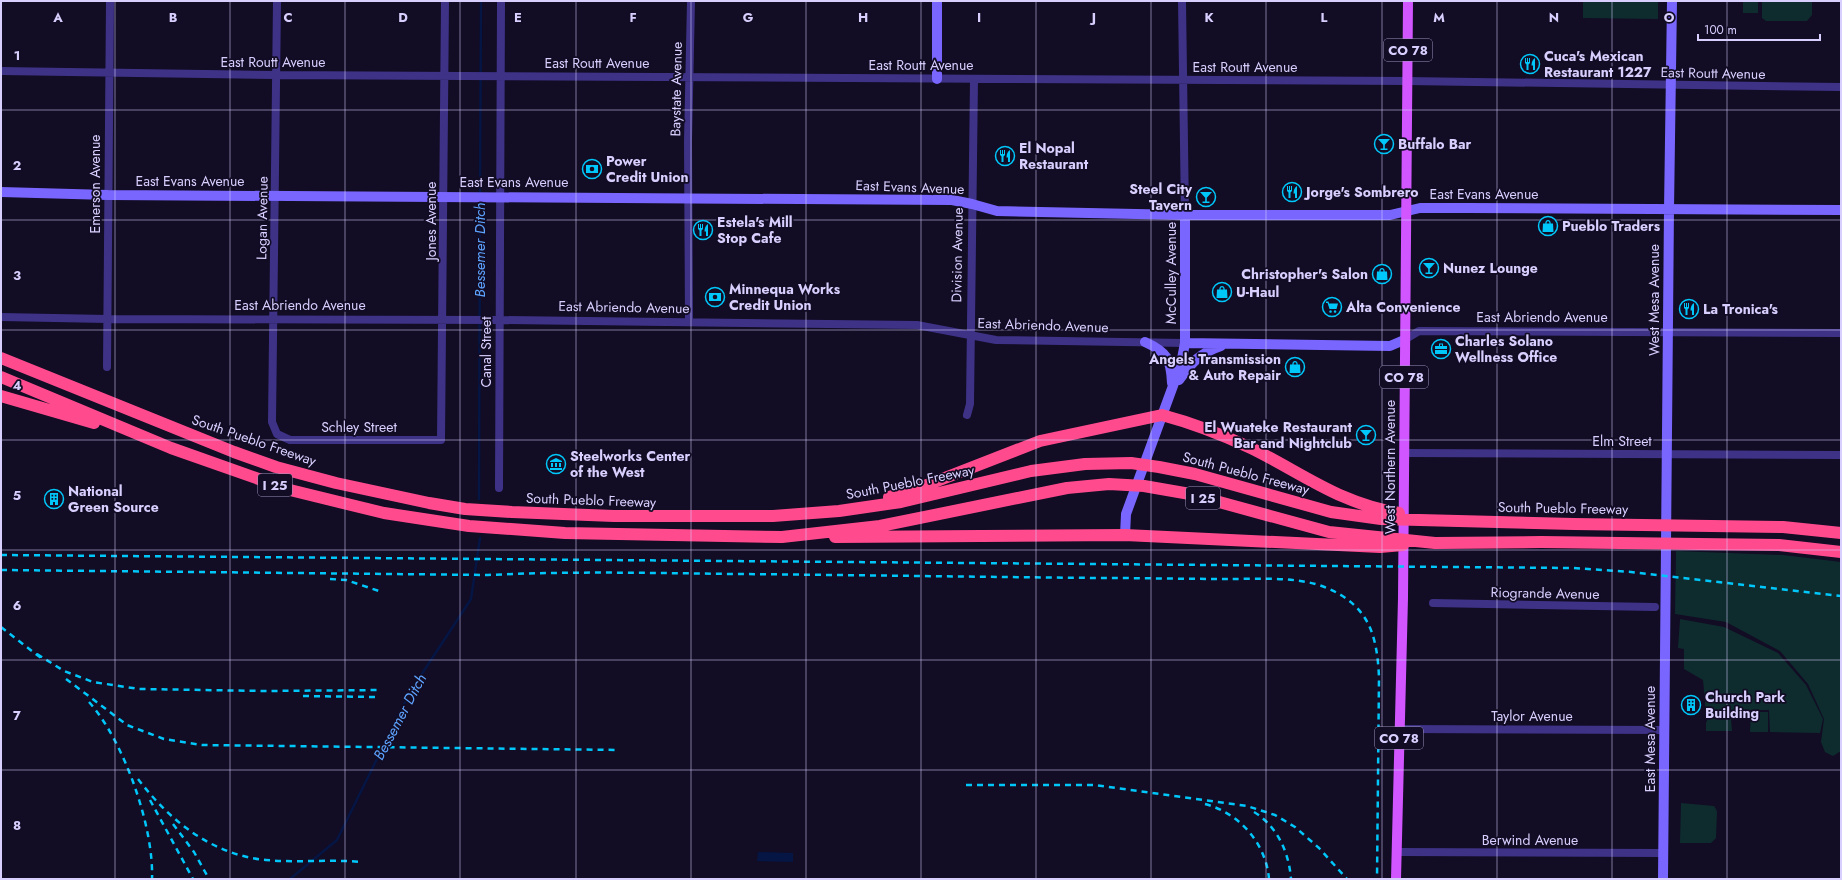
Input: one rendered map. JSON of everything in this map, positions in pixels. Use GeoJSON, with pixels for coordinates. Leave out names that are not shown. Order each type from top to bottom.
{"type":"FeatureCollection","features":[{"type":"Feature","properties":{"kind":"highway","name":"South Pueblo Freeway"},"geometry":{"type":"LineString","coordinates":[[1,357],[234,452],[276,467],[336,483],[429,503],[465,509],[614,516],[746,517],[839,511],[901,502],[1031,471],[1085,464],[1132,463],[1195,474],[1331,512],[1381,519],[1783,527],[1841,533]]}},
{"type":"Feature","properties":{"kind":"highway","name":"I 25"},"geometry":{"type":"LineString","coordinates":[[1,377],[213,465],[320,499],[384,513],[469,526],[538,532],[782,537],[880,526],[1067,488],[1109,484],[1144,486],[1190,494],[1329,532],[1435,543],[1541,542],[1779,545],[1841,552]]}},
{"type":"Feature","properties":{"kind":"highway"},"geometry":{"type":"LineString","coordinates":[[1,396],[171,448]]}},
{"type":"Feature","properties":{"kind":"highway"},"geometry":{"type":"LineString","coordinates":[[839,511],[919,488],[1040,441],[1162,415],[1176,418],[1251,448],[1337,496],[1365,506],[1389,512],[1445,520]]}},
{"type":"Feature","properties":{"kind":"highway"},"geometry":{"type":"LineString","coordinates":[[782,537],[881,538],[1125,535],[1380,547],[1435,543]]}},
{"type":"Feature","properties":{"kind":"main road","name":"West Northern Avenue"},"geometry":{"type":"LineString","coordinates":[[1399,729],[1403,598],[1408,1]]}},
{"type":"Feature","properties":{"kind":"main road","name":"CO 78"},"geometry":{"type":"LineString","coordinates":[[1396,879],[1399,729]]}},
{"type":"Feature","properties":{"kind":"street","name":"Emerson Avenue"},"geometry":{"type":"LineString","coordinates":[[107,367],[110,1]]}},
{"type":"Feature","properties":{"kind":"street","name":"Logan Avenue"},"geometry":{"type":"LineString","coordinates":[[277,1],[276,196],[272,422],[277,434]]}},
{"type":"Feature","properties":{"kind":"street","name":"Jones Avenue"},"geometry":{"type":"LineString","coordinates":[[441,440],[445,1]]}},
{"type":"Feature","properties":{"kind":"street","name":"Canal Street"},"geometry":{"type":"LineString","coordinates":[[499,488],[501,1]]}},
{"type":"Feature","properties":{"kind":"street","name":"Baystate Avenue"},"geometry":{"type":"LineString","coordinates":[[689,322],[691,1]]}},
{"type":"Feature","properties":{"kind":"street"},"geometry":{"type":"LineString","coordinates":[[937,1],[937,79]]}},
{"type":"Feature","properties":{"kind":"street","name":"McCulley Avenue"},"geometry":{"type":"LineString","coordinates":[[1125,535],[1126,514],[1181,364],[1185,343],[1184,80],[1182,1]]}},
{"type":"Feature","properties":{"kind":"street","name":"West Mesa Avenue"},"geometry":{"type":"LineString","coordinates":[[1665,598],[1672,1]]}},
{"type":"Feature","properties":{"kind":"street","name":"East Routt Avenue"},"geometry":{"type":"LineString","coordinates":[[1,71],[276,75],[1407,81],[1841,87]]}},
{"type":"Feature","properties":{"kind":"street","name":"Division Avenue"},"geometry":{"type":"LineString","coordinates":[[967,415],[970,404],[974,79]]}},
{"type":"Feature","properties":{"kind":"street","name":"East Evans Avenue"},"geometry":{"type":"LineString","coordinates":[[1,192],[108,195],[499,196],[952,200],[997,211],[1185,215],[1390,214],[1420,208],[1841,210]]}},
{"type":"Feature","properties":{"kind":"street","name":"East Abriendo Avenue"},"geometry":{"type":"LineString","coordinates":[[1,317],[107,319],[499,320],[917,326],[996,340],[1390,346],[1419,331],[1841,333]]}},
{"type":"Feature","properties":{"kind":"street"},"geometry":{"type":"LineString","coordinates":[[1145,342],[1159,348],[1168,358],[1171,372],[1172,390]]}},
{"type":"Feature","properties":{"kind":"street"},"geometry":{"type":"LineString","coordinates":[[1172,390],[1195,359],[1209,350],[1229,344]]}},
{"type":"Feature","properties":{"kind":"street","name":"Schley Street"},"geometry":{"type":"LineString","coordinates":[[277,434],[290,440],[441,440]]}},
{"type":"Feature","properties":{"kind":"street","name":"Elm Street"},"geometry":{"type":"LineString","coordinates":[[1404,453],[1841,455]]}},
{"type":"Feature","properties":{"kind":"street","name":"East Mesa Avenue"},"geometry":{"type":"LineString","coordinates":[[1663,879],[1665,598]]}},
{"type":"Feature","properties":{"kind":"street","name":"Riogrande Avenue"},"geometry":{"type":"LineString","coordinates":[[1433,603],[1655,607]]}},
{"type":"Feature","properties":{"kind":"street","name":"Taylor Avenue"},"geometry":{"type":"LineString","coordinates":[[1399,729],[1664,730]]}},
{"type":"Feature","properties":{"kind":"street","name":"Berwind Avenue"},"geometry":{"type":"LineString","coordinates":[[1397,852],[1664,853]]}},
{"type":"Feature","properties":{"kind":"green space"},"geometry":{"type":"Polygon","coordinates":[[[1583,1],[1658,1],[1658,19],[1583,18],[1583,1]]]}},
{"type":"Feature","properties":{"kind":"green space"},"geometry":{"type":"Polygon","coordinates":[[[1743,1],[1758,1],[1758,13],[1743,13],[1743,1]]]}},
{"type":"Feature","properties":{"kind":"green space"},"geometry":{"type":"Polygon","coordinates":[[[1762,1],[1812,1],[1812,15],[1807,21],[1766,21],[1762,18],[1762,1]]]}},
{"type":"Feature","properties":{"kind":"green space"},"geometry":{"type":"Polygon","coordinates":[[[1676,551],[1783,555],[1841,562],[1841,751],[1833,756],[1825,752],[1821,742],[1824,719],[1808,684],[1780,651],[1726,622],[1675,614],[1676,551]]]}},
{"type":"Feature","properties":{"kind":"green space"},"geometry":{"type":"Polygon","coordinates":[[[1680,619],[1724,627],[1778,653],[1806,685],[1823,719],[1820,733],[1770,732],[1769,710],[1748,710],[1748,715],[1706,714],[1703,680],[1684,669],[1684,649],[1678,648],[1680,619]]]}},
{"type":"Feature","properties":{"kind":"green space"},"geometry":{"type":"Polygon","coordinates":[[[1751,712],[1768,712],[1768,732],[1750,732],[1751,712]]]}},
{"type":"Feature","properties":{"kind":"green space"},"geometry":{"type":"Polygon","coordinates":[[[1708,718],[1731,719],[1732,731],[1706,731],[1706,723],[1708,718]]]}},
{"type":"Feature","properties":{"kind":"green space"},"geometry":{"type":"Polygon","coordinates":[[[1681,803],[1714,806],[1717,811],[1716,838],[1711,843],[1680,843],[1681,803]]]}},
{"type":"Feature","properties":{"kind":"water"},"geometry":{"type":"Polygon","coordinates":[[[758,852],[793,853],[793,862],[757,861],[758,852]]]}},
{"type":"Feature","properties":{"kind":"waterway","name":"Bessemer Ditch"},"geometry":{"type":"LineString","coordinates":[[480,194],[481,1]]}},
{"type":"Feature","properties":{"kind":"waterway","name":"Bessemer Ditch"},"geometry":{"type":"LineString","coordinates":[[479,499],[480,199]]}},
{"type":"Feature","properties":{"kind":"waterway","name":"Bessemer Ditch"},"geometry":{"type":"LineString","coordinates":[[290,879],[337,840],[410,692],[471,599],[480,538]]}},
{"type":"Feature","properties":{"kind":"railway"},"geometry":{"type":"LineString","coordinates":[[1,555],[1573,568],[1631,572],[1841,596]]}},
{"type":"Feature","properties":{"kind":"railway"},"geometry":{"type":"LineString","coordinates":[[1,570],[488,575],[612,573],[1266,579],[1292,580],[1316,584],[1341,595],[1353,604],[1368,624],[1373,635],[1376,648],[1379,677],[1377,879]]}},
{"type":"Feature","properties":{"kind":"railway"},"geometry":{"type":"LineString","coordinates":[[330,579],[346,580],[382,592]]}},
{"type":"Feature","properties":{"kind":"railway"},"geometry":{"type":"LineString","coordinates":[[1,627],[41,658]]}},
{"type":"Feature","properties":{"kind":"railway"},"geometry":{"type":"LineString","coordinates":[[37,654],[64,671],[93,682],[139,689],[267,691],[380,690]]}},
{"type":"Feature","properties":{"kind":"railway"},"geometry":{"type":"LineString","coordinates":[[66,679],[127,725],[164,739],[202,745],[619,750]]}},
{"type":"Feature","properties":{"kind":"railway"},"geometry":{"type":"LineString","coordinates":[[303,696],[377,697]]}},
{"type":"Feature","properties":{"kind":"railway"},"geometry":{"type":"LineString","coordinates":[[89,702],[102,719],[114,739],[125,761],[134,786],[148,835],[152,879]]}},
{"type":"Feature","properties":{"kind":"railway"},"geometry":{"type":"LineString","coordinates":[[138,779],[150,794],[178,822],[210,843],[228,851],[246,857],[266,860],[361,862]]}},
{"type":"Feature","properties":{"kind":"railway"},"geometry":{"type":"LineString","coordinates":[[966,785],[1094,785],[1247,806],[1275,815],[1295,827],[1319,848],[1347,879]]}},
{"type":"Feature","properties":{"kind":"railway"},"geometry":{"type":"LineString","coordinates":[[150,800],[193,879]]}},
{"type":"Feature","properties":{"kind":"railway"},"geometry":{"type":"LineString","coordinates":[[1205,804],[1229,814],[1249,831],[1263,853],[1269,879]]}},
{"type":"Feature","properties":{"kind":"railway"},"geometry":{"type":"LineString","coordinates":[[1254,812],[1269,825],[1280,841],[1288,859],[1291,879]]}},
{"type":"Feature","properties":{"kind":"railway"},"geometry":{"type":"LineString","coordinates":[[173,824],[194,852],[209,879]]}},
{"type":"Feature","properties":{"kind":"place","name":"Cuca's Mexican Restaurant 1227"},"geometry":{"type":"Point","coordinates":[1530,64]}},
{"type":"Feature","properties":{"kind":"place","name":"Buffalo Bar"},"geometry":{"type":"Point","coordinates":[1384,144]}},
{"type":"Feature","properties":{"kind":"place","name":"El Nopal Restaurant"},"geometry":{"type":"Point","coordinates":[1005,156]}},
{"type":"Feature","properties":{"kind":"place","name":"Power Credit Union"},"geometry":{"type":"Point","coordinates":[592,169]}},
{"type":"Feature","properties":{"kind":"place","name":"Jorge's Sombrero"},"geometry":{"type":"Point","coordinates":[1292,192]}},
{"type":"Feature","properties":{"kind":"place","name":"Steel City Tavern"},"geometry":{"type":"Point","coordinates":[1206,197]}},
{"type":"Feature","properties":{"kind":"place","name":"Pueblo Traders"},"geometry":{"type":"Point","coordinates":[1548,226]}},
{"type":"Feature","properties":{"kind":"place","name":"Estela's Mill Stop Cafe"},"geometry":{"type":"Point","coordinates":[703,230]}},
{"type":"Feature","properties":{"kind":"place","name":"Nunez Lounge"},"geometry":{"type":"Point","coordinates":[1429,268]}},
{"type":"Feature","properties":{"kind":"place","name":"Christopher's Salon"},"geometry":{"type":"Point","coordinates":[1382,274]}},
{"type":"Feature","properties":{"kind":"place","name":"U-Haul"},"geometry":{"type":"Point","coordinates":[1222,292]}},
{"type":"Feature","properties":{"kind":"place","name":"Minnequa Works Credit Union"},"geometry":{"type":"Point","coordinates":[715,297]}},
{"type":"Feature","properties":{"kind":"place","name":"Alta Convenience"},"geometry":{"type":"Point","coordinates":[1332,307]}},
{"type":"Feature","properties":{"kind":"place","name":"La Tronica's"},"geometry":{"type":"Point","coordinates":[1689,309]}},
{"type":"Feature","properties":{"kind":"place","name":"Charles Solano Wellness Office"},"geometry":{"type":"Point","coordinates":[1441,349]}},
{"type":"Feature","properties":{"kind":"place","name":"Angels Transmission & Auto Repair"},"geometry":{"type":"Point","coordinates":[1295,367]}},
{"type":"Feature","properties":{"kind":"place","name":"El Wuateke Restaurant Bar and Nightclub"},"geometry":{"type":"Point","coordinates":[1366,435]}},
{"type":"Feature","properties":{"kind":"place","name":"Steelworks Center of the West"},"geometry":{"type":"Point","coordinates":[556,464]}},
{"type":"Feature","properties":{"kind":"place","name":"National Green Source"},"geometry":{"type":"Point","coordinates":[54,499]}},
{"type":"Feature","properties":{"kind":"place","name":"Church Park Building"},"geometry":{"type":"Point","coordinates":[1691,705]}}]}
